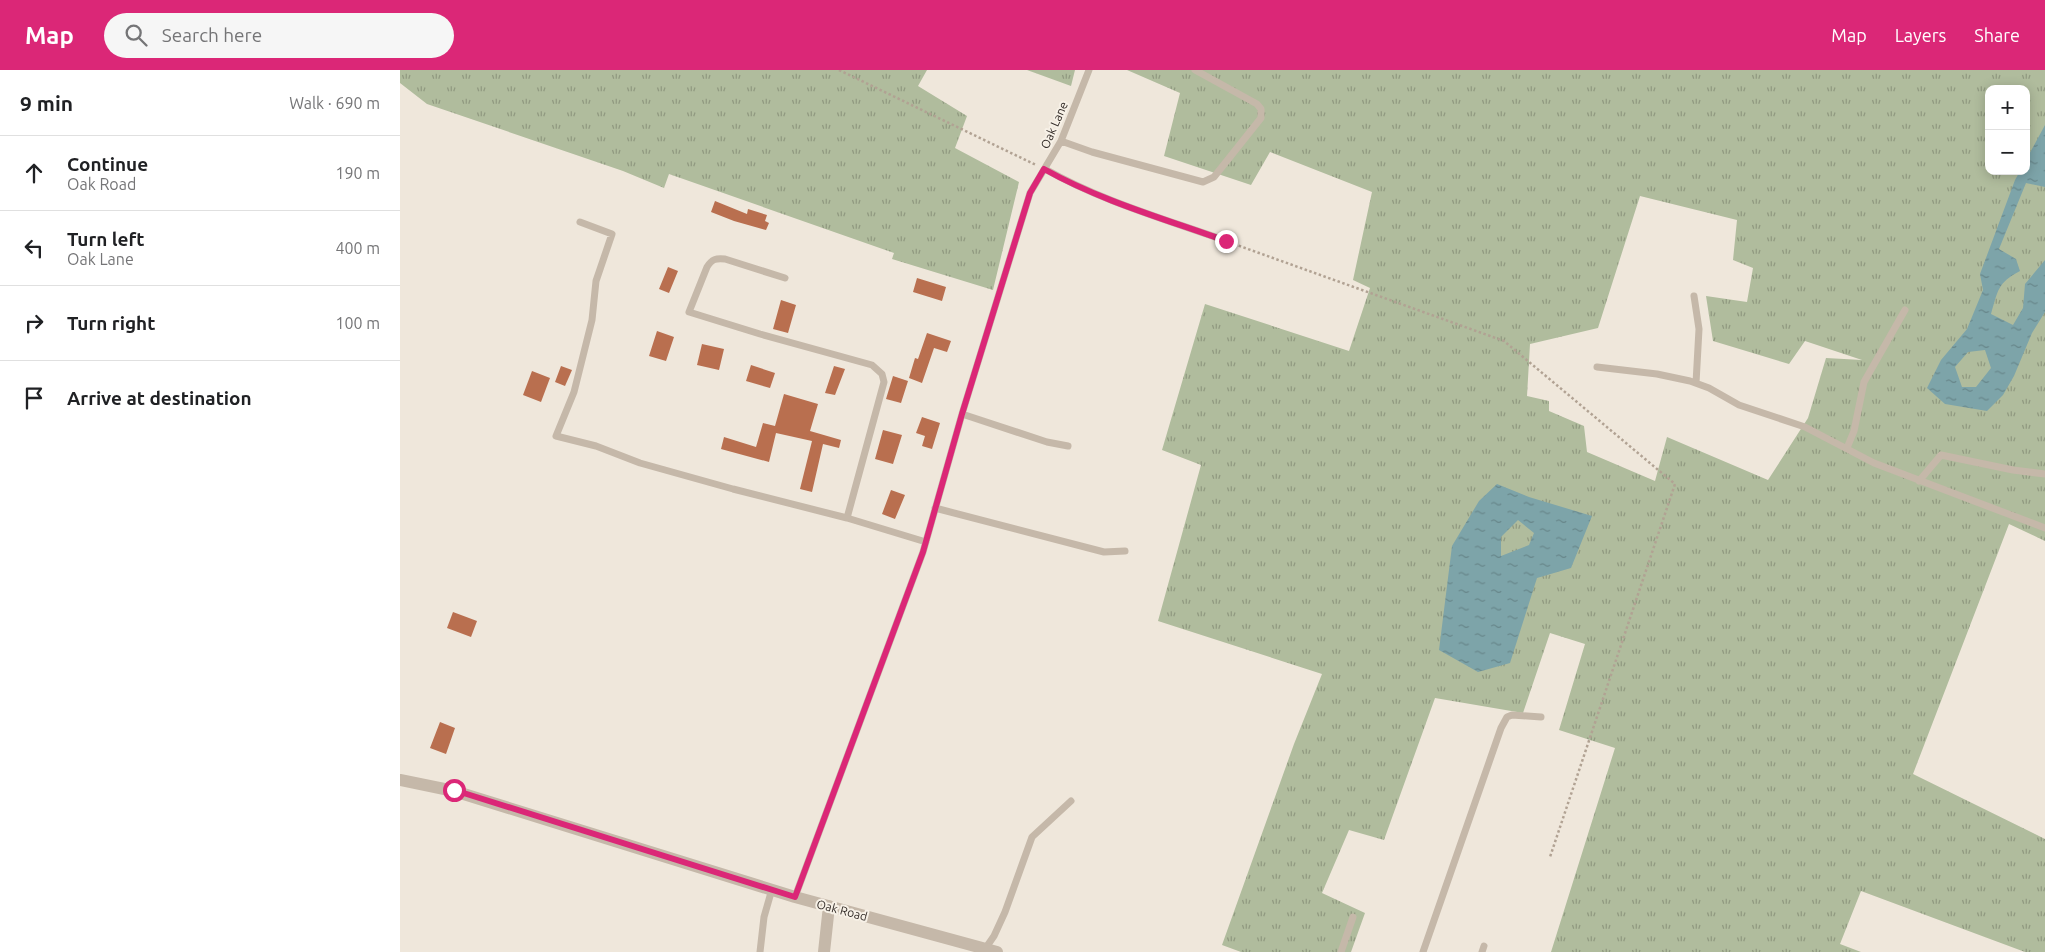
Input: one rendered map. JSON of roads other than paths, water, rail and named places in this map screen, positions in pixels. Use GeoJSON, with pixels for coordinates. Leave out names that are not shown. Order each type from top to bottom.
{"type":"FeatureCollection","features":[{"type":"Feature","properties":{"kind":"street","name":"Oak Road"},"geometry":{"type":"LineString","coordinates":[[400,780],[454,790],[795,897],[998,952]]}},
{"type":"Feature","properties":{"kind":"street"},"geometry":{"type":"LineString","coordinates":[[824,952],[829,906]]}},
{"type":"Feature","properties":{"kind":"lane","name":"Oak Lane"},"geometry":{"type":"LineString","coordinates":[[795,897],[926,542],[962,414],[1030,193],[1061,141],[1089,70]]}},
{"type":"Feature","properties":{"kind":"lane"},"geometry":{"type":"LineString","coordinates":[[1061,141],[1092,152],[1203,182],[1214,177],[1261,118],[1261,109],[1257,104],[1195,70]]}},
{"type":"Feature","properties":{"kind":"lane"},"geometry":{"type":"LineString","coordinates":[[1044,169],[1112,200],[1226,241]]}},
{"type":"Feature","properties":{"kind":"lane"},"geometry":{"type":"LineString","coordinates":[[580,222],[612,234],[596,281],[592,320],[574,392],[556,436],[596,446],[640,463],[732,490],[847,518],[926,542]]}},
{"type":"Feature","properties":{"kind":"lane"},"geometry":{"type":"LineString","coordinates":[[785,278],[725,259],[716,258],[707,267],[690,312],[760,334],[872,365],[882,374],[884,382],[847,518]]}},
{"type":"Feature","properties":{"kind":"lane"},"geometry":{"type":"LineString","coordinates":[[1694,296],[1699,329],[1696,383]]}},
{"type":"Feature","properties":{"kind":"lane"},"geometry":{"type":"LineString","coordinates":[[1847,448],[1854,431],[1864,382],[1905,310]]}},
{"type":"Feature","properties":{"kind":"lane"},"geometry":{"type":"LineString","coordinates":[[1597,367],[1657,374],[1696,383],[1739,405],[1805,427],[1874,463],[2045,528]]}},
{"type":"Feature","properties":{"kind":"lane"},"geometry":{"type":"LineString","coordinates":[[962,414],[1047,442],[1068,446]]}},
{"type":"Feature","properties":{"kind":"lane"},"geometry":{"type":"LineString","coordinates":[[1919,481],[1941,455],[2014,470],[2045,474]]}},
{"type":"Feature","properties":{"kind":"lane"},"geometry":{"type":"LineString","coordinates":[[935,508],[1104,552],[1125,551]]}},
{"type":"Feature","properties":{"kind":"lane"},"geometry":{"type":"LineString","coordinates":[[1423,952],[1500,728],[1508,716],[1541,717]]}},
{"type":"Feature","properties":{"kind":"lane"},"geometry":{"type":"LineString","coordinates":[[985,948],[994,936],[1005,912],[1032,837],[1071,800]]}},
{"type":"Feature","properties":{"kind":"lane"},"geometry":{"type":"LineString","coordinates":[[760,952],[764,917],[772,889]]}},
{"type":"Feature","properties":{"kind":"lane"},"geometry":{"type":"LineString","coordinates":[[1341,952],[1353,917]]}},
{"type":"Feature","properties":{"kind":"water"},"geometry":{"type":"Polygon","coordinates":[[[2045,125],[2045,187],[2026,183],[1999,249],[2016,259],[2020,271],[2012,275],[2000,288],[1991,314],[2013,325],[2023,308],[2025,284],[2045,260],[2045,312],[2032,333],[2014,376],[2003,395],[1987,411],[1945,404],[1927,388],[1941,360],[1967,329],[1983,290],[1980,274],[2018,175],[2030,175],[2030,153],[2045,125]],[[1985,350],[1968,352],[1955,367],[1962,387],[1976,387],[1991,368],[1985,350]]]}},
{"type":"Feature","properties":{"kind":"water"},"geometry":{"type":"Polygon","coordinates":[[[1497,484],[1529,497],[1592,516],[1571,568],[1537,578],[1510,663],[1478,672],[1439,650],[1452,546],[1479,501],[1497,484]],[[1518,520],[1501,537],[1501,556],[1529,545],[1534,533],[1518,520]]]}}]}
